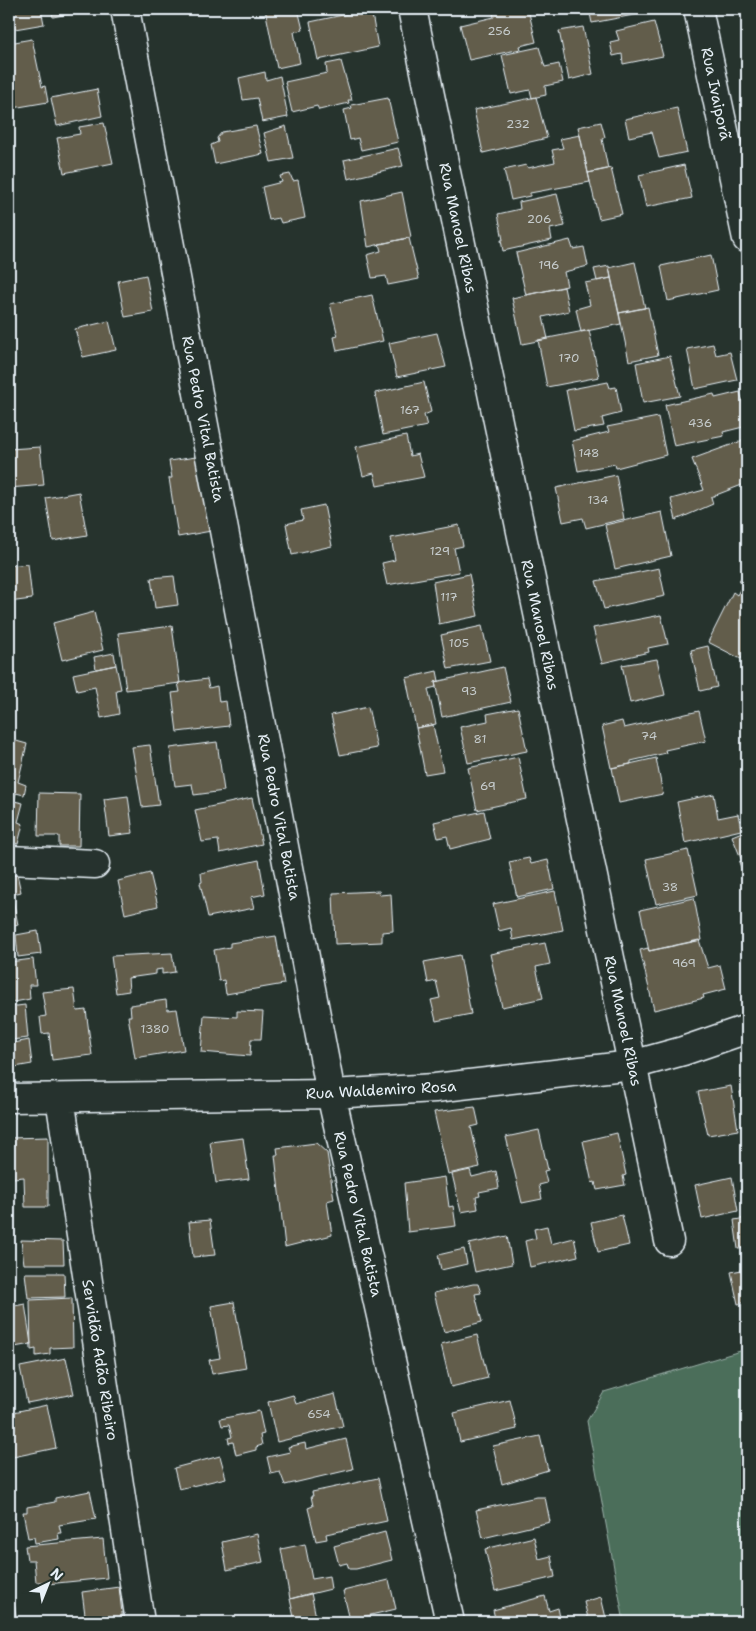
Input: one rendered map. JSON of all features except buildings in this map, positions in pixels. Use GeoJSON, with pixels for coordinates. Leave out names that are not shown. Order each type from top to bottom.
{"type":"FeatureCollection","features":[{"type":"Feature","properties":{"kind":"street","name":"Rua Pedro Vital Batista"},"geometry":{"type":"LineString","coordinates":[[127,9],[331,1094],[450,1622]]}},
{"type":"Feature","properties":{"kind":"street","name":"Rua Manoel Ribas"},"geometry":{"type":"LineString","coordinates":[[412,9],[669,1241]]}},
{"type":"Feature","properties":{"kind":"street","name":"Rua Ivaiporã"},"geometry":{"type":"LineString","coordinates":[[698,9],[747,239]]}},
{"type":"Feature","properties":{"kind":"street"},"geometry":{"type":"LineString","coordinates":[[9,860],[95,864]]}},
{"type":"Feature","properties":{"kind":"street","name":"Rua Waldemiro Rosa"},"geometry":{"type":"LineString","coordinates":[[9,1098],[331,1094],[436,1088],[632,1065],[683,1051],[747,1029]]}},
{"type":"Feature","properties":{"kind":"street","name":"Servidão Adão Ribeiro"},"geometry":{"type":"LineString","coordinates":[[60,1098],[140,1622]]}},
{"type":"Feature","properties":{"kind":"green space"},"geometry":{"type":"Polygon","coordinates":[[[747,1349],[747,1622],[624,1622],[587,1421],[604,1392],[747,1349]]]}}]}
